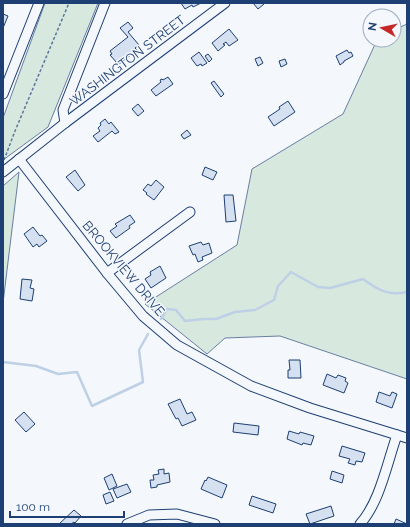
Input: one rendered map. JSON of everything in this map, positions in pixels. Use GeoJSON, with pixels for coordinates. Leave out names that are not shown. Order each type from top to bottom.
{"type":"FeatureCollection","features":[{"type":"Feature","properties":{"kind":"street"},"geometry":{"type":"LineString","coordinates":[[3,94],[39,3]]}},
{"type":"Feature","properties":{"kind":"street"},"geometry":{"type":"LineString","coordinates":[[65,123],[63,110],[105,3]]}},
{"type":"Feature","properties":{"kind":"street","name":"WASHINGTON STREET"},"geometry":{"type":"LineString","coordinates":[[3,172],[65,123],[225,3]]}},
{"type":"Feature","properties":{"kind":"street","name":"BROOKVIEW DRIVE"},"geometry":{"type":"LineString","coordinates":[[19,159],[107,273],[143,316],[177,345],[251,386],[310,408],[407,438]]}},
{"type":"Feature","properties":{"kind":"street"},"geometry":{"type":"LineString","coordinates":[[107,273],[190,212]]}},
{"type":"Feature","properties":{"kind":"street"},"geometry":{"type":"LineString","coordinates":[[360,524],[366,517],[378,492],[397,435]]}},
{"type":"Feature","properties":{"kind":"street"},"geometry":{"type":"LineString","coordinates":[[127,524],[149,515],[177,514],[215,524]]}},
{"type":"Feature","properties":{"kind":"path"},"geometry":{"type":"LineString","coordinates":[[3,163],[69,3]]}},
{"type":"Feature","properties":{"kind":"shaded area"},"geometry":{"type":"Polygon","coordinates":[[[45,3],[98,3],[48,127],[3,160],[3,118],[45,3]]]}},
{"type":"Feature","properties":{"kind":"shaded area"},"geometry":{"type":"Polygon","coordinates":[[[407,24],[407,379],[280,336],[225,338],[207,354],[145,304],[237,245],[252,169],[343,114],[373,48],[402,48],[402,26],[407,24]]]}},
{"type":"Feature","properties":{"kind":"shaded area"},"geometry":{"type":"Polygon","coordinates":[[[19,172],[3,303],[3,186],[19,172]]]}},
{"type":"Feature","properties":{"kind":"building"},"geometry":{"type":"Polygon","coordinates":[[[181,3],[201,3],[193,7],[192,5],[185,9],[181,3]]]}},
{"type":"Feature","properties":{"kind":"building"},"geometry":{"type":"Polygon","coordinates":[[[253,3],[263,3],[264,4],[258,9],[253,3]]]}},
{"type":"Feature","properties":{"kind":"building"},"geometry":{"type":"Polygon","coordinates":[[[3,14],[8,16],[3,28],[3,14]]]}},
{"type":"Feature","properties":{"kind":"building"},"geometry":{"type":"Polygon","coordinates":[[[128,22],[133,28],[128,32],[139,45],[135,48],[137,50],[119,64],[110,55],[112,54],[110,51],[128,37],[120,28],[128,22]]]}},
{"type":"Feature","properties":{"kind":"building"},"geometry":{"type":"Polygon","coordinates":[[[229,29],[238,40],[229,46],[226,42],[223,44],[225,45],[218,51],[212,43],[229,29]]]}},
{"type":"Feature","properties":{"kind":"building"},"geometry":{"type":"Polygon","coordinates":[[[347,50],[349,53],[351,52],[353,56],[340,65],[336,56],[347,50]]]}},
{"type":"Feature","properties":{"kind":"building"},"geometry":{"type":"Polygon","coordinates":[[[199,52],[207,63],[202,66],[201,64],[197,66],[191,58],[199,52]]]}},
{"type":"Feature","properties":{"kind":"building"},"geometry":{"type":"Polygon","coordinates":[[[208,54],[212,59],[209,62],[205,56],[208,54]]]}},
{"type":"Feature","properties":{"kind":"building"},"geometry":{"type":"Polygon","coordinates":[[[260,57],[263,63],[258,66],[255,59],[260,57]]]}},
{"type":"Feature","properties":{"kind":"building"},"geometry":{"type":"Polygon","coordinates":[[[285,59],[287,64],[281,67],[279,61],[285,59]]]}},
{"type":"Feature","properties":{"kind":"building"},"geometry":{"type":"Polygon","coordinates":[[[168,77],[173,84],[156,96],[151,90],[161,82],[160,80],[168,77]]]}},
{"type":"Feature","properties":{"kind":"building"},"geometry":{"type":"Polygon","coordinates":[[[214,81],[224,94],[221,97],[211,83],[214,81]]]}},
{"type":"Feature","properties":{"kind":"building"},"geometry":{"type":"Polygon","coordinates":[[[288,101],[295,112],[274,126],[268,117],[280,109],[279,107],[288,101]]]}},
{"type":"Feature","properties":{"kind":"building"},"geometry":{"type":"Polygon","coordinates":[[[138,104],[144,111],[138,116],[132,109],[138,104]]]}},
{"type":"Feature","properties":{"kind":"building"},"geometry":{"type":"Polygon","coordinates":[[[105,119],[109,124],[111,122],[119,132],[115,134],[112,131],[98,142],[93,136],[100,131],[98,128],[101,125],[100,123],[105,119]]]}},
{"type":"Feature","properties":{"kind":"building"},"geometry":{"type":"Polygon","coordinates":[[[187,130],[191,135],[184,139],[181,135],[187,130]]]}},
{"type":"Feature","properties":{"kind":"building"},"geometry":{"type":"Polygon","coordinates":[[[205,167],[217,172],[213,180],[202,175],[205,167]]]}},
{"type":"Feature","properties":{"kind":"building"},"geometry":{"type":"Polygon","coordinates":[[[75,170],[85,185],[78,191],[66,177],[75,170]]]}},
{"type":"Feature","properties":{"kind":"building"},"geometry":{"type":"Polygon","coordinates":[[[156,180],[164,187],[154,200],[143,190],[148,184],[151,186],[156,180]]]}},
{"type":"Feature","properties":{"kind":"building"},"geometry":{"type":"Polygon","coordinates":[[[224,195],[233,195],[236,221],[226,222],[224,195]]]}},
{"type":"Feature","properties":{"kind":"building"},"geometry":{"type":"Polygon","coordinates":[[[130,215],[135,222],[129,226],[130,228],[116,238],[110,231],[117,226],[115,224],[130,215]]]}},
{"type":"Feature","properties":{"kind":"building"},"geometry":{"type":"Polygon","coordinates":[[[33,227],[40,236],[42,235],[47,241],[39,247],[37,244],[33,247],[24,234],[33,227]]]}},
{"type":"Feature","properties":{"kind":"building"},"geometry":{"type":"Polygon","coordinates":[[[201,242],[203,245],[209,243],[212,253],[202,257],[203,260],[198,262],[195,254],[193,255],[189,246],[201,242]]]}},
{"type":"Feature","properties":{"kind":"building"},"geometry":{"type":"Polygon","coordinates":[[[160,266],[166,278],[151,288],[145,279],[151,275],[150,272],[160,266]]]}},
{"type":"Feature","properties":{"kind":"building"},"geometry":{"type":"Polygon","coordinates":[[[22,279],[32,280],[30,288],[34,289],[32,301],[20,299],[22,279]]]}},
{"type":"Feature","properties":{"kind":"building"},"geometry":{"type":"Polygon","coordinates":[[[289,360],[300,360],[301,378],[288,378],[288,370],[290,370],[289,360]]]}},
{"type":"Feature","properties":{"kind":"building"},"geometry":{"type":"Polygon","coordinates":[[[327,374],[336,378],[338,375],[346,378],[345,381],[348,383],[344,393],[323,385],[327,374]]]}},
{"type":"Feature","properties":{"kind":"building"},"geometry":{"type":"Polygon","coordinates":[[[379,392],[390,396],[392,392],[397,394],[392,408],[376,402],[379,392]]]}},
{"type":"Feature","properties":{"kind":"building"},"geometry":{"type":"Polygon","coordinates":[[[180,399],[187,414],[192,412],[196,420],[182,426],[178,418],[176,419],[168,404],[180,399]]]}},
{"type":"Feature","properties":{"kind":"building"},"geometry":{"type":"Polygon","coordinates":[[[24,412],[35,424],[26,432],[15,420],[24,412]]]}},
{"type":"Feature","properties":{"kind":"building"},"geometry":{"type":"Polygon","coordinates":[[[234,423],[259,426],[258,435],[233,432],[234,423]]]}},
{"type":"Feature","properties":{"kind":"building"},"geometry":{"type":"Polygon","coordinates":[[[289,431],[314,436],[311,445],[303,443],[302,445],[287,439],[289,431]]]}},
{"type":"Feature","properties":{"kind":"building"},"geometry":{"type":"Polygon","coordinates":[[[342,446],[365,453],[362,462],[356,461],[355,465],[348,463],[350,459],[339,456],[342,446]]]}},
{"type":"Feature","properties":{"kind":"building"},"geometry":{"type":"Polygon","coordinates":[[[164,469],[164,474],[169,473],[170,482],[151,488],[150,480],[154,480],[153,475],[159,474],[158,470],[164,469]]]}},
{"type":"Feature","properties":{"kind":"building"},"geometry":{"type":"Polygon","coordinates":[[[332,471],[344,475],[342,483],[330,479],[332,471]]]}},
{"type":"Feature","properties":{"kind":"building"},"geometry":{"type":"Polygon","coordinates":[[[112,474],[117,486],[109,490],[104,478],[112,474]]]}},
{"type":"Feature","properties":{"kind":"building"},"geometry":{"type":"Polygon","coordinates":[[[208,477],[227,485],[222,498],[201,489],[208,477]]]}},
{"type":"Feature","properties":{"kind":"building"},"geometry":{"type":"Polygon","coordinates":[[[127,484],[131,492],[117,498],[113,489],[127,484]]]}},
{"type":"Feature","properties":{"kind":"building"},"geometry":{"type":"Polygon","coordinates":[[[110,492],[114,501],[106,504],[103,495],[110,492]]]}},
{"type":"Feature","properties":{"kind":"building"},"geometry":{"type":"Polygon","coordinates":[[[252,496],[276,504],[273,513],[249,505],[252,496]]]}},
{"type":"Feature","properties":{"kind":"building"},"geometry":{"type":"Polygon","coordinates":[[[331,506],[334,516],[310,524],[306,514],[331,506]]]}},
{"type":"Feature","properties":{"kind":"building"},"geometry":{"type":"Polygon","coordinates":[[[74,510],[81,516],[75,523],[59,524],[74,510]]]}},
{"type":"Feature","properties":{"kind":"building"},"geometry":{"type":"Polygon","coordinates":[[[396,519],[407,524],[394,524],[396,519]]]}},
{"type":"Feature","properties":{"kind":"waterway"},"geometry":{"type":"LineString","coordinates":[[161,319],[167,309],[176,310],[185,321],[216,319],[235,312],[255,310],[274,300],[278,286],[291,272],[318,287],[330,288],[363,279],[389,293],[407,292]]}},
{"type":"Feature","properties":{"kind":"waterway"},"geometry":{"type":"LineString","coordinates":[[3,362],[36,366],[58,374],[77,372],[92,406],[143,382],[139,350],[148,334]]}}]}
